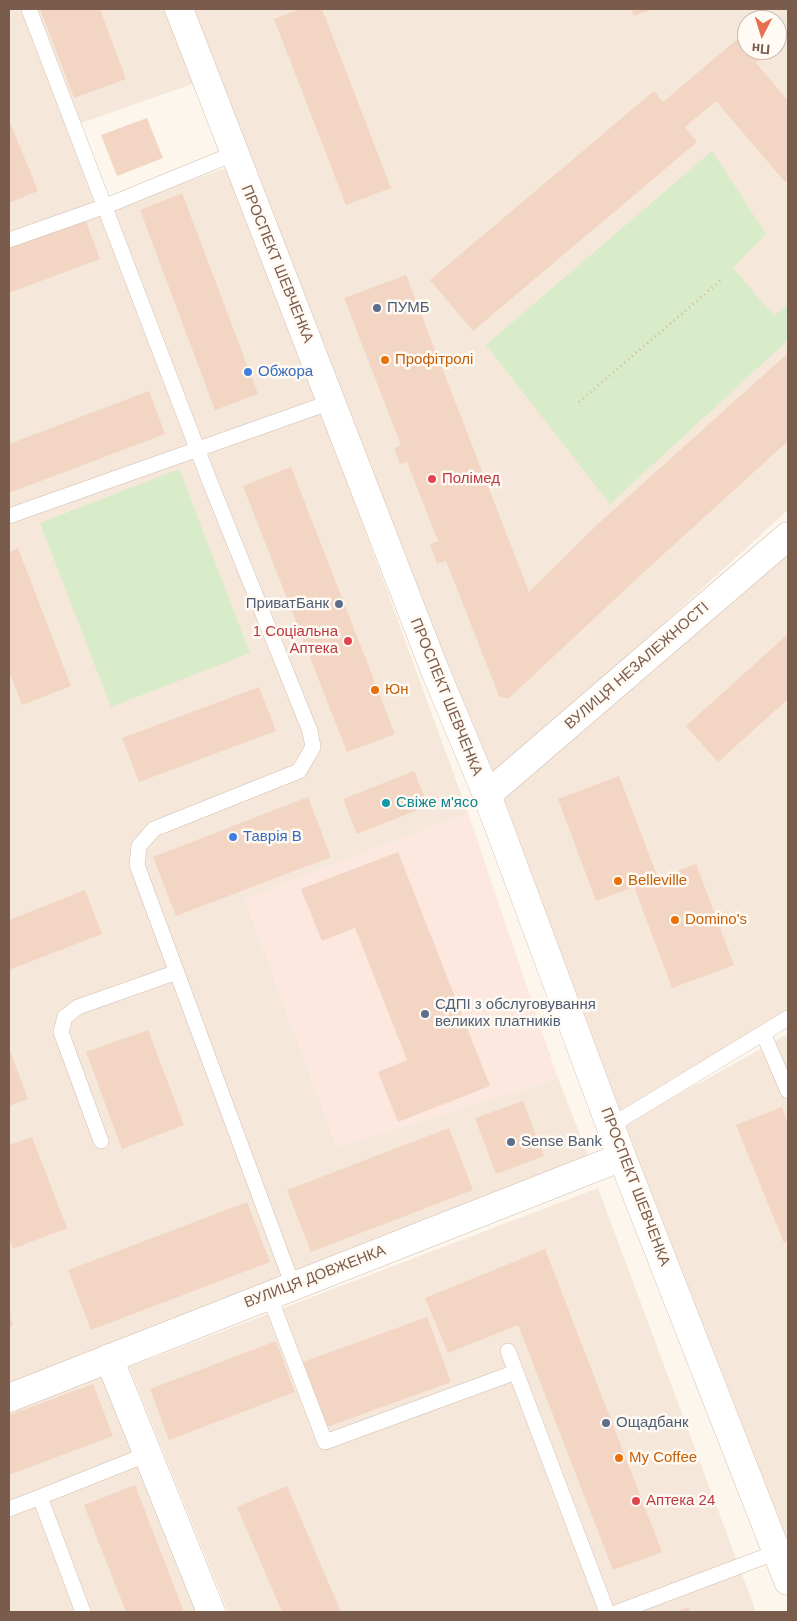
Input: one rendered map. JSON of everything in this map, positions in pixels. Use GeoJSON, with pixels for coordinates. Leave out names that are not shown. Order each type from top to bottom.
{"type":"FeatureCollection","features":[{"type":"Feature","properties":{"kind":"main road","name":"ПРОСПЕКТ ШЕВЧЕНКА"},"geometry":{"type":"LineString","coordinates":[[179,9],[233,154],[458,730],[486,795],[612,1125],[622,1157],[788,1581]]}},
{"type":"Feature","properties":{"kind":"main road","name":"ВУЛИЦЯ НЕЗАЛЕЖНОСТІ"},"geometry":{"type":"LineString","coordinates":[[486,795],[788,536]]}},
{"type":"Feature","properties":{"kind":"main road","name":"ВУЛИЦЯ ДОВЖЕНКА"},"geometry":{"type":"LineString","coordinates":[[9,1398],[622,1157]]}},
{"type":"Feature","properties":{"kind":"main road"},"geometry":{"type":"LineString","coordinates":[[110,1358],[211,1612]]}},
{"type":"Feature","properties":{"kind":"lane"},"geometry":{"type":"LineString","coordinates":[[30,9],[208,477],[310,731],[313,747],[299,771],[154,829],[139,846],[137,865],[177,972],[281,1291],[325,1442],[516,1372]]}},
{"type":"Feature","properties":{"kind":"lane"},"geometry":{"type":"LineString","coordinates":[[9,240],[106,206],[233,154]]}},
{"type":"Feature","properties":{"kind":"lane"},"geometry":{"type":"LineString","coordinates":[[9,516],[331,402]]}},
{"type":"Feature","properties":{"kind":"lane"},"geometry":{"type":"LineString","coordinates":[[101,1141],[61,1032],[65,1017],[78,1007],[177,972]]}},
{"type":"Feature","properties":{"kind":"lane"},"geometry":{"type":"LineString","coordinates":[[612,1125],[788,1018]]}},
{"type":"Feature","properties":{"kind":"lane"},"geometry":{"type":"LineString","coordinates":[[763,1033],[788,1091]]}},
{"type":"Feature","properties":{"kind":"lane"},"geometry":{"type":"LineString","coordinates":[[508,1351],[607,1612]]}},
{"type":"Feature","properties":{"kind":"lane"},"geometry":{"type":"LineString","coordinates":[[9,1509],[148,1454]]}},
{"type":"Feature","properties":{"kind":"lane"},"geometry":{"type":"LineString","coordinates":[[40,1497],[83,1612]]}},
{"type":"Feature","properties":{"kind":"lane"},"geometry":{"type":"LineString","coordinates":[[618,1612],[777,1552]]}},
{"type":"Feature","properties":{"kind":"path"},"geometry":{"type":"LineString","coordinates":[[580,402],[721,280]]}},
{"type":"Feature","properties":{"kind":"shaded area"},"geometry":{"type":"Polygon","coordinates":[[[9,9],[174,9],[201,81],[67,128],[98,212],[232,166],[468,813],[245,899],[337,1147],[558,1078],[590,1160],[9,1383],[9,9]]]}},
{"type":"Feature","properties":{"kind":"shaded area"},"geometry":{"type":"Polygon","coordinates":[[[184,9],[788,9],[788,510],[488,784],[184,9]]]}},
{"type":"Feature","properties":{"kind":"shaded area"},"geometry":{"type":"Polygon","coordinates":[[[788,546],[788,1013],[616,1117],[495,795],[788,546]]]}},
{"type":"Feature","properties":{"kind":"shaded area"},"geometry":{"type":"Polygon","coordinates":[[[468,813],[558,1078],[337,1147],[245,899],[468,813]]]}},
{"type":"Feature","properties":{"kind":"shaded area"},"geometry":{"type":"Polygon","coordinates":[[[788,1034],[788,1578],[618,1128],[788,1034]]]}},
{"type":"Feature","properties":{"kind":"shaded area"},"geometry":{"type":"Polygon","coordinates":[[[598,1188],[756,1612],[228,1612],[129,1367],[598,1188]]]}},
{"type":"Feature","properties":{"kind":"shaded area"},"geometry":{"type":"Polygon","coordinates":[[[106,1365],[205,1612],[9,1612],[9,1402],[106,1365]]]}},
{"type":"Feature","properties":{"kind":"green space"},"geometry":{"type":"Polygon","coordinates":[[[712,151],[766,234],[733,268],[774,316],[788,304],[788,340],[610,504],[486,345],[712,151]]]}},
{"type":"Feature","properties":{"kind":"green space"},"geometry":{"type":"Polygon","coordinates":[[[179,469],[250,653],[111,707],[40,523],[179,469]]]}},
{"type":"Feature","properties":{"kind":"building"},"geometry":{"type":"Polygon","coordinates":[[[40,9],[100,9],[126,79],[74,98],[40,9]]]}},
{"type":"Feature","properties":{"kind":"building"},"geometry":{"type":"Polygon","coordinates":[[[299,9],[322,9],[391,188],[346,205],[274,19],[299,9]]]}},
{"type":"Feature","properties":{"kind":"building"},"geometry":{"type":"Polygon","coordinates":[[[631,9],[653,9],[634,16],[631,9]]]}},
{"type":"Feature","properties":{"kind":"building"},"geometry":{"type":"Polygon","coordinates":[[[737,39],[737,60],[759,60],[756,63],[788,101],[788,179],[785,182],[716,101],[685,127],[697,142],[473,331],[430,280],[654,91],[663,102],[737,39]]]}},
{"type":"Feature","properties":{"kind":"building"},"geometry":{"type":"Polygon","coordinates":[[[147,118],[163,158],[117,176],[101,135],[147,118]]]}},
{"type":"Feature","properties":{"kind":"building"},"geometry":{"type":"Polygon","coordinates":[[[9,120],[38,191],[9,203],[9,120]]]}},
{"type":"Feature","properties":{"kind":"building"},"geometry":{"type":"Polygon","coordinates":[[[182,193],[258,394],[215,410],[140,210],[182,193]]]}},
{"type":"Feature","properties":{"kind":"building"},"geometry":{"type":"Polygon","coordinates":[[[85,219],[100,259],[9,293],[9,247],[85,219]]]}},
{"type":"Feature","properties":{"kind":"building"},"geometry":{"type":"Polygon","coordinates":[[[406,275],[529,592],[599,523],[788,353],[788,441],[508,699],[499,696],[446,561],[437,564],[430,544],[438,541],[407,462],[400,464],[394,448],[401,445],[344,298],[406,275]]]}},
{"type":"Feature","properties":{"kind":"building"},"geometry":{"type":"Polygon","coordinates":[[[149,391],[165,434],[9,493],[9,444],[149,391]]]}},
{"type":"Feature","properties":{"kind":"building"},"geometry":{"type":"Polygon","coordinates":[[[291,467],[395,734],[347,752],[243,486],[291,467]]]}},
{"type":"Feature","properties":{"kind":"building"},"geometry":{"type":"Polygon","coordinates":[[[18,548],[71,686],[22,705],[9,671],[9,552],[18,548]]]}},
{"type":"Feature","properties":{"kind":"building"},"geometry":{"type":"Polygon","coordinates":[[[788,634],[788,699],[718,762],[686,726],[788,634]]]}},
{"type":"Feature","properties":{"kind":"building"},"geometry":{"type":"Polygon","coordinates":[[[259,687],[276,731],[139,782],[122,738],[259,687]]]}},
{"type":"Feature","properties":{"kind":"building","name":"Свіже м'ясо"},"geometry":{"type":"Polygon","coordinates":[[[414,771],[428,806],[357,834],[343,799],[414,771]]]}},
{"type":"Feature","properties":{"kind":"building"},"geometry":{"type":"Polygon","coordinates":[[[619,776],[658,878],[696,864],[734,965],[672,988],[634,887],[596,901],[558,799],[619,776]]]}},
{"type":"Feature","properties":{"kind":"building"},"geometry":{"type":"Polygon","coordinates":[[[308,797],[331,857],[176,916],[153,857],[308,797]]]}},
{"type":"Feature","properties":{"kind":"building","name":"СДПІ з обслуговування великих платників"},"geometry":{"type":"Polygon","coordinates":[[[398,852],[490,1086],[398,1122],[378,1072],[407,1060],[355,928],[322,941],[301,889],[398,852]]]}},
{"type":"Feature","properties":{"kind":"building"},"geometry":{"type":"Polygon","coordinates":[[[85,890],[102,934],[9,970],[9,920],[85,890]]]}},
{"type":"Feature","properties":{"kind":"building"},"geometry":{"type":"Polygon","coordinates":[[[148,1030],[184,1125],[122,1149],[86,1052],[148,1030]]]}},
{"type":"Feature","properties":{"kind":"building"},"geometry":{"type":"Polygon","coordinates":[[[9,1048],[28,1099],[9,1106],[9,1048]]]}},
{"type":"Feature","properties":{"kind":"building","name":"Sense Bank"},"geometry":{"type":"Polygon","coordinates":[[[523,1101],[544,1156],[496,1174],[475,1118],[523,1101]]]}},
{"type":"Feature","properties":{"kind":"building"},"geometry":{"type":"Polygon","coordinates":[[[782,1107],[788,1123],[788,1241],[784,1243],[736,1125],[782,1107]]]}},
{"type":"Feature","properties":{"kind":"building"},"geometry":{"type":"Polygon","coordinates":[[[449,1128],[473,1190],[311,1252],[287,1190],[449,1128]]]}},
{"type":"Feature","properties":{"kind":"building"},"geometry":{"type":"Polygon","coordinates":[[[32,1137],[67,1228],[13,1249],[9,1238],[9,1145],[32,1137]]]}},
{"type":"Feature","properties":{"kind":"building"},"geometry":{"type":"Polygon","coordinates":[[[247,1202],[270,1262],[91,1330],[68,1270],[247,1202]]]}},
{"type":"Feature","properties":{"kind":"building"},"geometry":{"type":"Polygon","coordinates":[[[545,1249],[662,1552],[613,1570],[518,1325],[448,1353],[425,1298],[545,1249]]]}},
{"type":"Feature","properties":{"kind":"building"},"geometry":{"type":"Polygon","coordinates":[[[9,1314],[13,1325],[9,1327],[9,1314]]]}},
{"type":"Feature","properties":{"kind":"building"},"geometry":{"type":"Polygon","coordinates":[[[427,1317],[451,1382],[327,1427],[303,1362],[427,1317]]]}},
{"type":"Feature","properties":{"kind":"building"},"geometry":{"type":"Polygon","coordinates":[[[276,1341],[295,1392],[169,1440],[150,1389],[276,1341]]]}},
{"type":"Feature","properties":{"kind":"building"},"geometry":{"type":"Polygon","coordinates":[[[93,1384],[113,1436],[9,1475],[9,1415],[93,1384]]]}},
{"type":"Feature","properties":{"kind":"building"},"geometry":{"type":"Polygon","coordinates":[[[135,1485],[184,1612],[126,1612],[84,1505],[135,1485]]]}},
{"type":"Feature","properties":{"kind":"building"},"geometry":{"type":"Polygon","coordinates":[[[287,1486],[341,1612],[282,1612],[237,1507],[287,1486]]]}},
{"type":"Feature","properties":{"kind":"building"},"geometry":{"type":"Polygon","coordinates":[[[689,1607],[691,1612],[675,1612],[689,1607]]]}},
{"type":"Feature","properties":{"kind":"place","name":"ПУМБ"},"geometry":{"type":"Point","coordinates":[377,308]}},
{"type":"Feature","properties":{"kind":"place","name":"Профітролі"},"geometry":{"type":"Point","coordinates":[385,360]}},
{"type":"Feature","properties":{"kind":"place","name":"Обжора"},"geometry":{"type":"Point","coordinates":[248,372]}},
{"type":"Feature","properties":{"kind":"place","name":"Полімед"},"geometry":{"type":"Point","coordinates":[432,479]}},
{"type":"Feature","properties":{"kind":"place","name":"ПриватБанк"},"geometry":{"type":"Point","coordinates":[339,604]}},
{"type":"Feature","properties":{"kind":"place","name":"1 Соціальна Аптека"},"geometry":{"type":"Point","coordinates":[348,641]}},
{"type":"Feature","properties":{"kind":"place","name":"Юн"},"geometry":{"type":"Point","coordinates":[375,690]}},
{"type":"Feature","properties":{"kind":"place","name":"Свіже м'ясо"},"geometry":{"type":"Point","coordinates":[386,803]}},
{"type":"Feature","properties":{"kind":"place","name":"Таврія В"},"geometry":{"type":"Point","coordinates":[233,837]}},
{"type":"Feature","properties":{"kind":"place","name":"Belleville"},"geometry":{"type":"Point","coordinates":[618,881]}},
{"type":"Feature","properties":{"kind":"place","name":"Domino's"},"geometry":{"type":"Point","coordinates":[675,920]}},
{"type":"Feature","properties":{"kind":"place","name":"СДПІ з обслуговування великих платників"},"geometry":{"type":"Point","coordinates":[425,1014]}},
{"type":"Feature","properties":{"kind":"place","name":"Sense Bank"},"geometry":{"type":"Point","coordinates":[511,1142]}},
{"type":"Feature","properties":{"kind":"place","name":"Ощадбанк"},"geometry":{"type":"Point","coordinates":[606,1423]}},
{"type":"Feature","properties":{"kind":"place","name":"My Coffee"},"geometry":{"type":"Point","coordinates":[619,1458]}},
{"type":"Feature","properties":{"kind":"place","name":"Аптека 24"},"geometry":{"type":"Point","coordinates":[636,1501]}}]}
